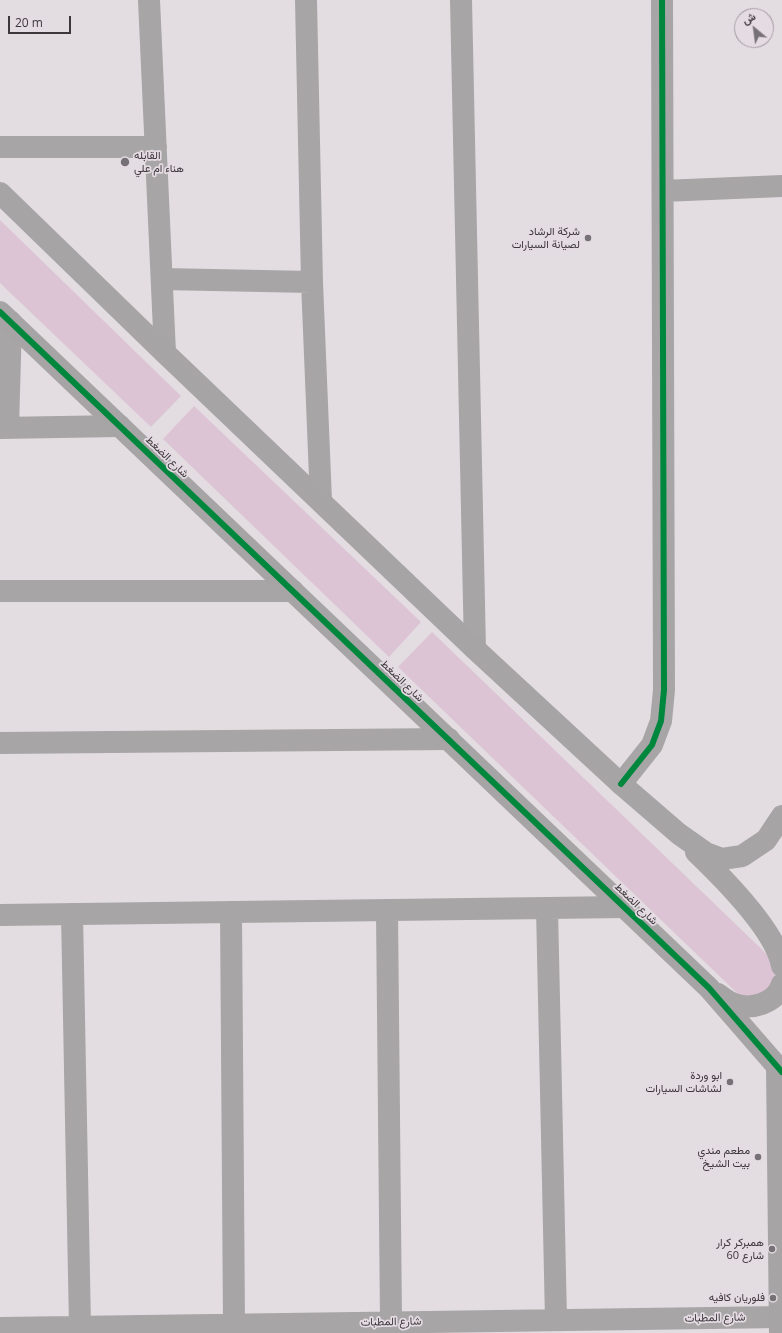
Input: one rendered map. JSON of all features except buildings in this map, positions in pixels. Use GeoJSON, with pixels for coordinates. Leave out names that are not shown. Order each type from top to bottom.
{"type":"FeatureCollection","features":[{"type":"Feature","properties":{"kind":"street"},"geometry":{"type":"LineString","coordinates":[[149,0],[165,352]]}},
{"type":"Feature","properties":{"kind":"street"},"geometry":{"type":"LineString","coordinates":[[306,0],[312,282],[321,501]]}},
{"type":"Feature","properties":{"kind":"street"},"geometry":{"type":"LineString","coordinates":[[461,0],[475,649]]}},
{"type":"Feature","properties":{"kind":"street"},"geometry":{"type":"LineString","coordinates":[[621,784],[652,745],[661,721],[664,690],[662,0]]}},
{"type":"Feature","properties":{"kind":"street"},"geometry":{"type":"LineString","coordinates":[[0,147],[156,147]]}},
{"type":"Feature","properties":{"kind":"street"},"geometry":{"type":"LineString","coordinates":[[663,191],[782,186]]}},
{"type":"Feature","properties":{"kind":"street"},"geometry":{"type":"LineString","coordinates":[[0,193],[475,649],[621,784],[679,834],[712,868],[757,919],[774,945],[781,960],[782,966]]}},
{"type":"Feature","properties":{"kind":"street"},"geometry":{"type":"LineString","coordinates":[[162,279],[312,282]]}},
{"type":"Feature","properties":{"kind":"street"},"geometry":{"type":"LineString","coordinates":[[6,317],[4,428],[120,426]]}},
{"type":"Feature","properties":{"kind":"street","name":"شارع الضغط"},"geometry":{"type":"LineString","coordinates":[[6,317],[709,988],[780,1069]]}},
{"type":"Feature","properties":{"kind":"street"},"geometry":{"type":"LineString","coordinates":[[0,591],[293,591]]}},
{"type":"Feature","properties":{"kind":"street"},"geometry":{"type":"LineString","coordinates":[[0,744],[449,739]]}},
{"type":"Feature","properties":{"kind":"street"},"geometry":{"type":"LineString","coordinates":[[679,834],[706,853],[722,859],[742,856],[766,840],[782,816]]}},
{"type":"Feature","properties":{"kind":"street"},"geometry":{"type":"LineString","coordinates":[[0,915],[625,907]]}},
{"type":"Feature","properties":{"kind":"street"},"geometry":{"type":"LineString","coordinates":[[547,908],[556,1320]]}},
{"type":"Feature","properties":{"kind":"street"},"geometry":{"type":"LineString","coordinates":[[388,910],[391,1322]]}},
{"type":"Feature","properties":{"kind":"street"},"geometry":{"type":"LineString","coordinates":[[231,912],[234,1325]]}},
{"type":"Feature","properties":{"kind":"street"},"geometry":{"type":"LineString","coordinates":[[72,914],[80,1327]]}},
{"type":"Feature","properties":{"kind":"street"},"geometry":{"type":"LineString","coordinates":[[709,988],[731,1003],[745,1006],[759,1005],[773,998],[780,990],[782,984]]}},
{"type":"Feature","properties":{"kind":"street"},"geometry":{"type":"LineString","coordinates":[[780,1069],[780,1322]]}},
{"type":"Feature","properties":{"kind":"street","name":"شارع المطبات"},"geometry":{"type":"LineString","coordinates":[[0,1328],[80,1327],[151,1330],[234,1325],[391,1322],[502,1327],[556,1320],[780,1322]]}},
{"type":"Feature","properties":{"kind":"shaded area"},"geometry":{"type":"Polygon","coordinates":[[[0,220],[181,396],[151,427],[0,283],[0,220]]]}},
{"type":"Feature","properties":{"kind":"shaded area"},"geometry":{"type":"Polygon","coordinates":[[[194,406],[421,622],[389,657],[163,439],[194,406]]]}},
{"type":"Feature","properties":{"kind":"shaded area"},"geometry":{"type":"Polygon","coordinates":[[[432,632],[774,961],[775,977],[773,986],[770,989],[751,999],[737,993],[398,667],[432,632]]]}},
{"type":"Feature","properties":{"kind":"cycle path"},"geometry":{"type":"LineString","coordinates":[[621,784],[652,745],[661,721],[664,690],[662,0]]}},
{"type":"Feature","properties":{"kind":"cycle path"},"geometry":{"type":"LineString","coordinates":[[0,312],[709,988],[782,1072]]}},
{"type":"Feature","properties":{"kind":"place","name":"القابله هناء ام علي"},"geometry":{"type":"Point","coordinates":[125,162]}},
{"type":"Feature","properties":{"kind":"place","name":"شركة الرشاد لصيانة السيارات"},"geometry":{"type":"Point","coordinates":[588,238]}},
{"type":"Feature","properties":{"kind":"place","name":"ابو وردة لشاشات السيارات"},"geometry":{"type":"Point","coordinates":[730,1082]}},
{"type":"Feature","properties":{"kind":"place","name":"مطعم مندي بيت الشيخ"},"geometry":{"type":"Point","coordinates":[758,1157]}},
{"type":"Feature","properties":{"kind":"place","name":"همبركر كرار شارع 60"},"geometry":{"type":"Point","coordinates":[772,1249]}},
{"type":"Feature","properties":{"kind":"place","name":"فلوريان كافيه"},"geometry":{"type":"Point","coordinates":[773,1298]}}]}
